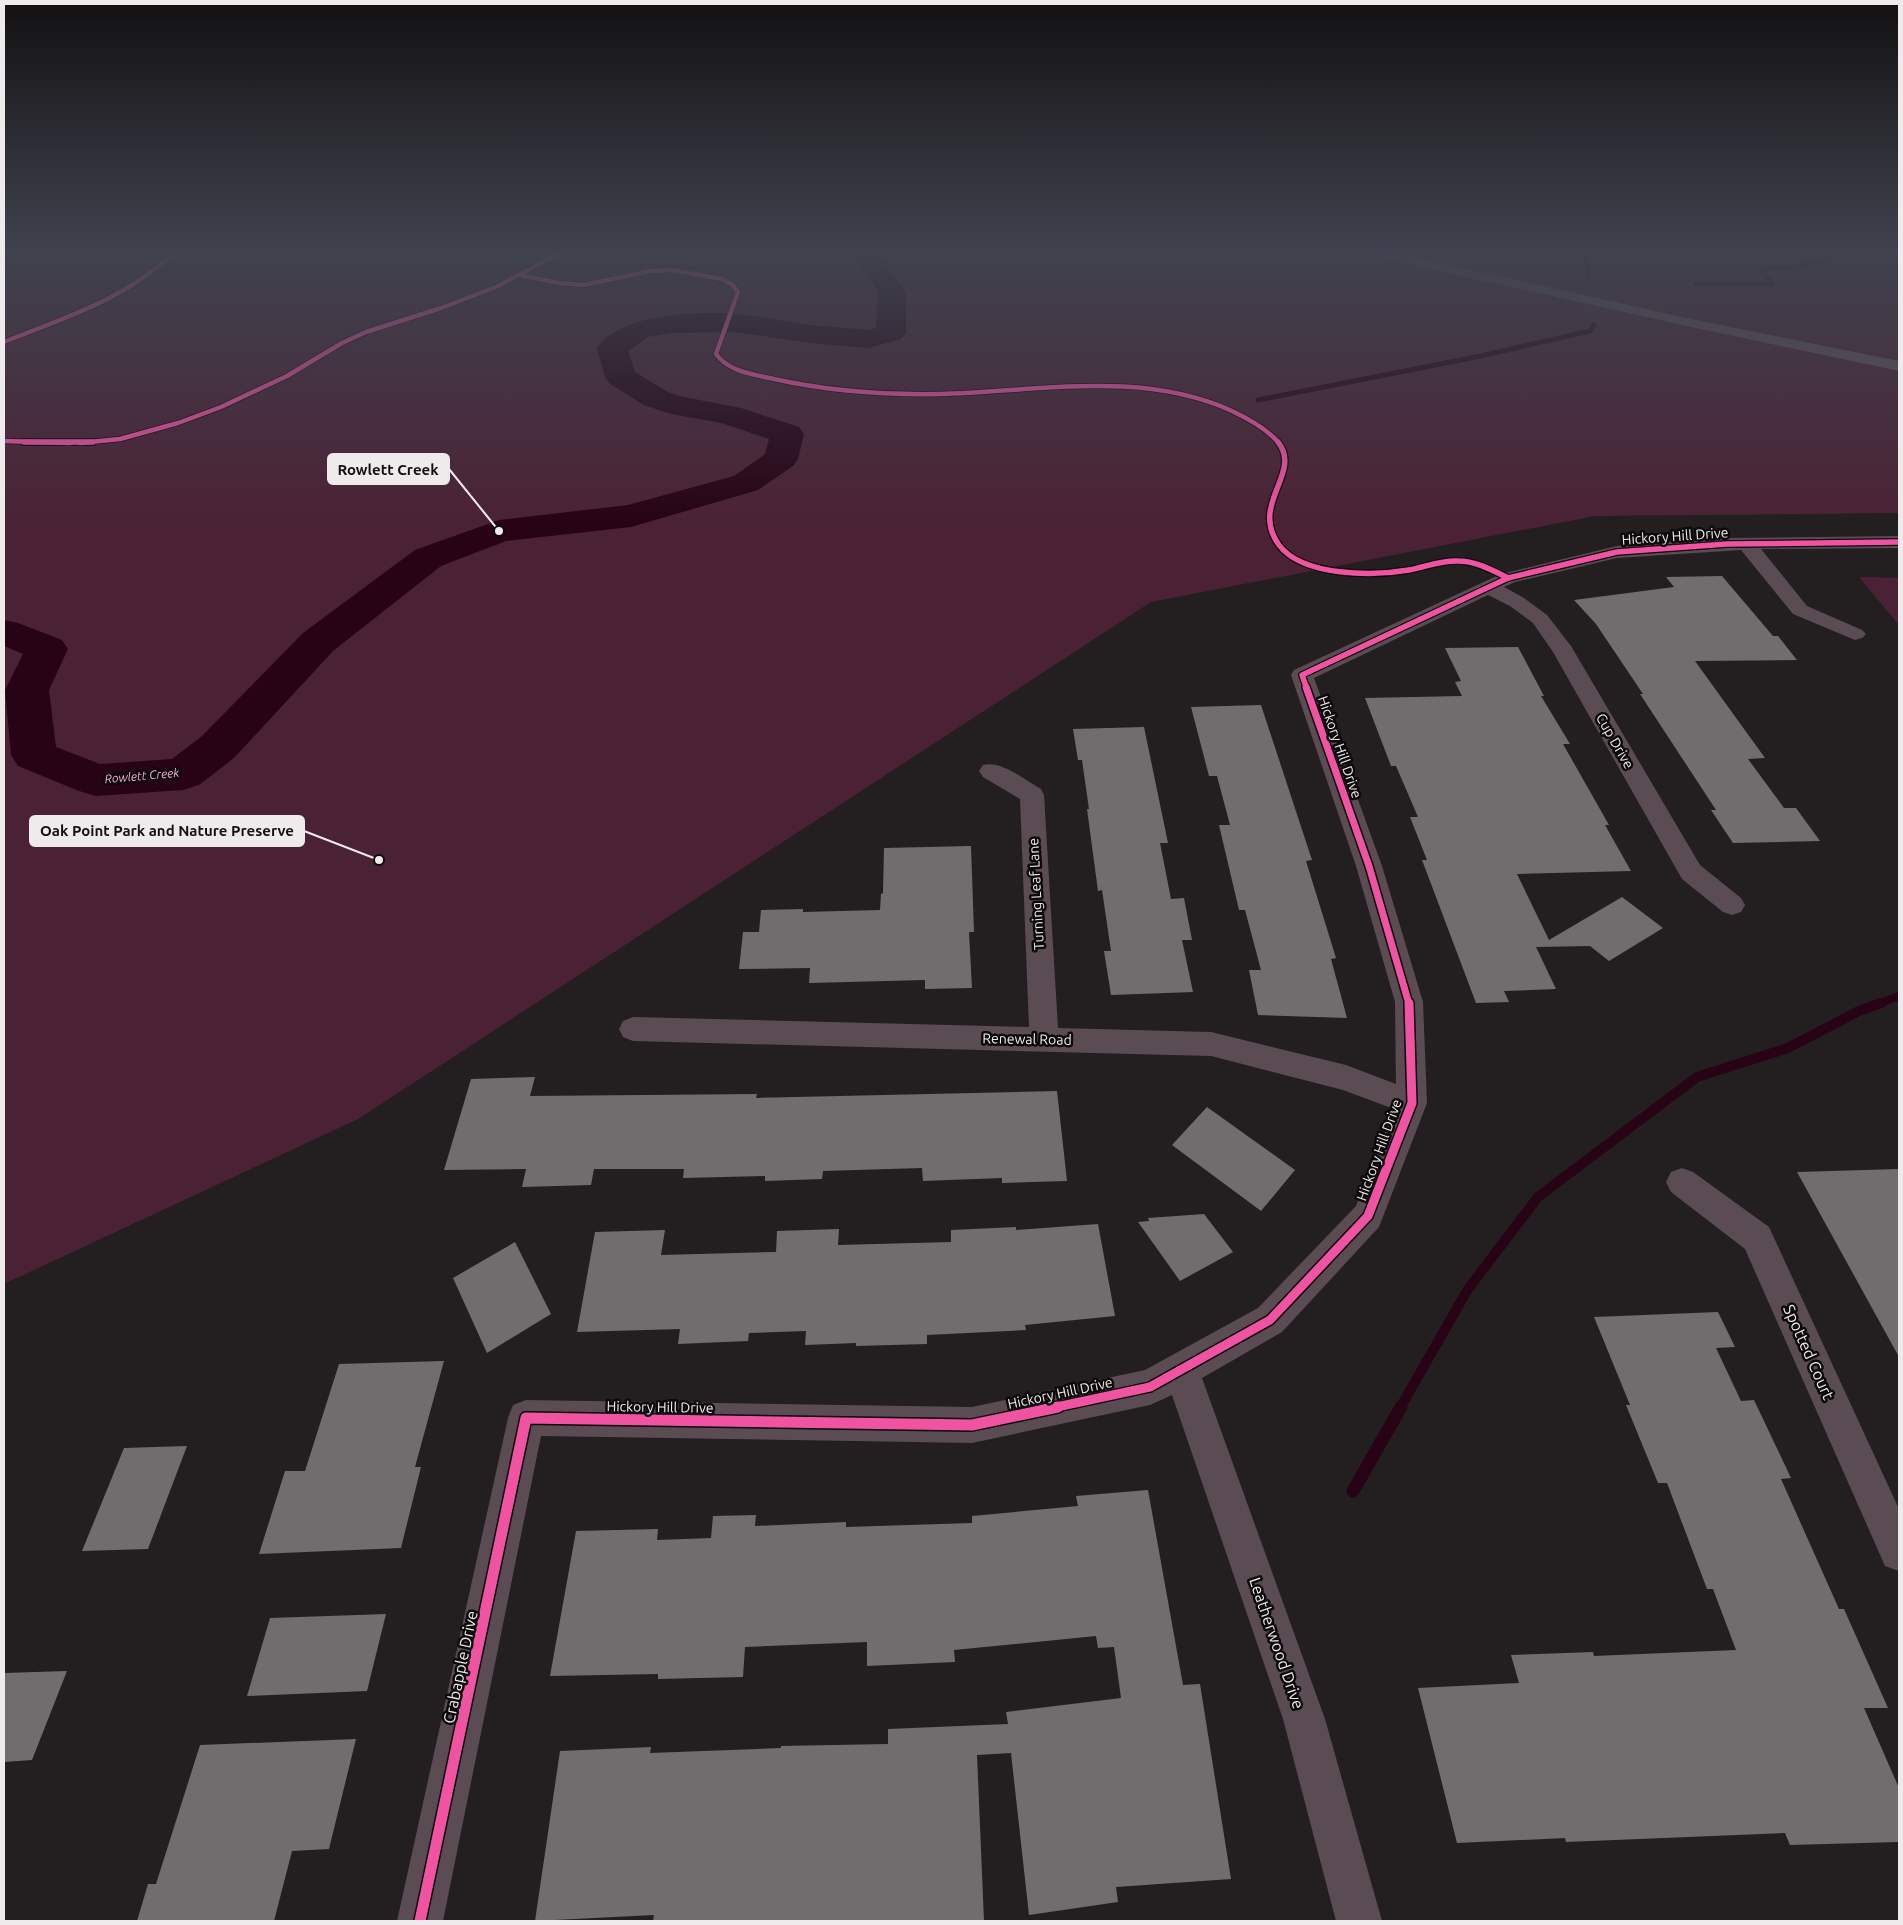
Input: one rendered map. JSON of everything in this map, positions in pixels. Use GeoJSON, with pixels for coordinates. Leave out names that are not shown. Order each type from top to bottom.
{"type":"FeatureCollection","features":[{"type":"Feature","properties":{"kind":"main road"},"geometry":{"type":"LineString","coordinates":[[1772,340],[1899,366]]}},
{"type":"Feature","properties":{"kind":"street","name":"Hickory Hill Drive"},"geometry":{"type":"LineString","coordinates":[[526,1418],[972,1425],[1150,1387],[1270,1320],[1368,1216],[1412,1104],[1409,1002],[1369,866],[1302,675],[1508,578],[1617,552],[1747,544],[1899,542]]}},
{"type":"Feature","properties":{"kind":"street"},"geometry":{"type":"LineString","coordinates":[[1747,544],[1800,610],[1854,634]]}},
{"type":"Feature","properties":{"kind":"street","name":"Cup Drive"},"geometry":{"type":"LineString","coordinates":[[1488,587],[1517,602],[1540,619],[1563,651],[1691,872],[1732,905]]}},
{"type":"Feature","properties":{"kind":"street","name":"Turning Leaf Lane"},"geometry":{"type":"LineString","coordinates":[[991,771],[1032,795],[1044,1040]]}},
{"type":"Feature","properties":{"kind":"street","name":"Renewal Road"},"geometry":{"type":"LineString","coordinates":[[633,1029],[1211,1044],[1346,1078],[1412,1104]]}},
{"type":"Feature","properties":{"kind":"street","name":"Spotted Court"},"geometry":{"type":"LineString","coordinates":[[1682,1182],[1757,1238],[1899,1552]]}},
{"type":"Feature","properties":{"kind":"street","name":"Leatherwood Drive"},"geometry":{"type":"LineString","coordinates":[[1181,1370],[1304,1719],[1359,1921]]}},
{"type":"Feature","properties":{"kind":"street","name":"Crabapple Drive"},"geometry":{"type":"LineString","coordinates":[[420,1921],[526,1418]]}},
{"type":"Feature","properties":{"kind":"shaded area"},"geometry":{"type":"Polygon","coordinates":[[[4,340],[1899,340],[1899,513],[1595,516],[1151,602],[358,1119],[4,1284],[4,340]]]}},
{"type":"Feature","properties":{"kind":"shaded area"},"geometry":{"type":"Polygon","coordinates":[[[1859,577],[1899,578],[1899,625],[1859,577]]]}},
{"type":"Feature","properties":{"kind":"building"},"geometry":{"type":"Polygon","coordinates":[[[1722,576],[1773,636],[1778,636],[1797,660],[1695,661],[1765,758],[1748,759],[1784,808],[1796,808],[1820,841],[1733,843],[1711,810],[1716,810],[1640,694],[1643,694],[1596,624],[1574,600],[1674,587],[1666,577],[1722,576]]]}},
{"type":"Feature","properties":{"kind":"building"},"geometry":{"type":"Polygon","coordinates":[[[1518,647],[1544,696],[1541,696],[1570,744],[1563,744],[1609,825],[1605,825],[1631,871],[1517,874],[1549,940],[1622,897],[1663,928],[1609,961],[1590,946],[1536,947],[1556,989],[1504,991],[1509,1002],[1476,1003],[1422,860],[1427,860],[1410,817],[1418,817],[1396,766],[1391,766],[1365,698],[1462,696],[1455,682],[1461,681],[1445,648],[1518,647]]]}},
{"type":"Feature","properties":{"kind":"building"},"geometry":{"type":"Polygon","coordinates":[[[1261,705],[1312,860],[1306,861],[1336,958],[1331,959],[1347,1018],[1258,1015],[1249,970],[1261,970],[1245,910],[1239,910],[1219,825],[1230,825],[1217,776],[1209,776],[1191,707],[1261,705]]]}},
{"type":"Feature","properties":{"kind":"building"},"geometry":{"type":"Polygon","coordinates":[[[1144,727],[1168,843],[1160,843],[1171,899],[1184,898],[1192,940],[1182,940],[1193,992],[1111,995],[1104,951],[1111,951],[1102,890],[1098,891],[1082,760],[1078,760],[1073,729],[1144,727]]]}},
{"type":"Feature","properties":{"kind":"building"},"geometry":{"type":"Polygon","coordinates":[[[971,846],[974,932],[969,932],[972,988],[925,989],[925,980],[809,983],[810,968],[739,969],[743,932],[759,932],[761,910],[803,909],[803,912],[880,910],[881,894],[883,893],[884,848],[971,846]]]}},
{"type":"Feature","properties":{"kind":"building"},"geometry":{"type":"Polygon","coordinates":[[[535,1077],[530,1096],[757,1094],[756,1098],[1057,1091],[1067,1181],[1002,1183],[1002,1178],[923,1181],[922,1168],[823,1171],[822,1179],[765,1181],[765,1176],[683,1178],[684,1169],[594,1169],[591,1185],[522,1187],[526,1169],[444,1170],[471,1079],[535,1077]]]}},
{"type":"Feature","properties":{"kind":"building"},"geometry":{"type":"Polygon","coordinates":[[[1207,1107],[1295,1170],[1261,1211],[1172,1145],[1207,1107]]]}},
{"type":"Feature","properties":{"kind":"building"},"geometry":{"type":"Polygon","coordinates":[[[1899,1169],[1899,1357],[1797,1172],[1899,1169]]]}},
{"type":"Feature","properties":{"kind":"building"},"geometry":{"type":"Polygon","coordinates":[[[1204,1214],[1233,1252],[1180,1281],[1138,1222],[1149,1221],[1148,1218],[1204,1214]]]}},
{"type":"Feature","properties":{"kind":"building"},"geometry":{"type":"Polygon","coordinates":[[[1098,1224],[1115,1316],[1025,1325],[1026,1330],[927,1335],[927,1344],[856,1346],[856,1343],[805,1345],[806,1331],[749,1333],[748,1341],[678,1344],[680,1329],[577,1332],[595,1232],[665,1230],[661,1255],[776,1252],[777,1231],[839,1229],[838,1245],[951,1242],[951,1230],[1016,1227],[1016,1230],[1098,1224]]]}},
{"type":"Feature","properties":{"kind":"building"},"geometry":{"type":"Polygon","coordinates":[[[515,1242],[551,1314],[487,1353],[453,1278],[515,1242]]]}},
{"type":"Feature","properties":{"kind":"building"},"geometry":{"type":"Polygon","coordinates":[[[1718,1312],[1735,1347],[1716,1348],[1741,1401],[1754,1400],[1791,1478],[1781,1479],[1839,1609],[1844,1609],[1888,1708],[1864,1708],[1899,1788],[1899,1842],[1790,1845],[1785,1833],[1566,1842],[1565,1838],[1457,1843],[1418,1688],[1519,1683],[1511,1655],[1593,1652],[1594,1656],[1736,1650],[1713,1589],[1707,1589],[1667,1483],[1658,1483],[1626,1405],[1630,1405],[1594,1317],[1718,1312]]]}},
{"type":"Feature","properties":{"kind":"building"},"geometry":{"type":"Polygon","coordinates":[[[444,1361],[415,1467],[421,1467],[401,1548],[259,1554],[285,1471],[305,1471],[339,1364],[444,1361]]]}},
{"type":"Feature","properties":{"kind":"building"},"geometry":{"type":"Polygon","coordinates":[[[187,1446],[148,1549],[82,1551],[124,1448],[187,1446]]]}},
{"type":"Feature","properties":{"kind":"building"},"geometry":{"type":"Polygon","coordinates":[[[1148,1490],[1183,1685],[1200,1684],[1231,1879],[1116,1887],[1118,1902],[1029,1915],[1011,1753],[977,1755],[984,1921],[653,1921],[654,1915],[535,1921],[560,1751],[651,1747],[650,1753],[781,1748],[781,1746],[888,1744],[888,1729],[1008,1724],[1006,1712],[1121,1698],[1114,1647],[1098,1648],[1096,1636],[954,1650],[955,1662],[867,1666],[867,1642],[745,1647],[743,1677],[658,1679],[658,1674],[550,1676],[576,1531],[658,1529],[657,1540],[711,1538],[713,1516],[756,1515],[755,1526],[846,1522],[846,1527],[972,1523],[972,1516],[1078,1506],[1076,1496],[1148,1490]]]}},
{"type":"Feature","properties":{"kind":"building"},"geometry":{"type":"Polygon","coordinates":[[[386,1614],[367,1691],[247,1696],[270,1618],[386,1614]]]}},
{"type":"Feature","properties":{"kind":"building"},"geometry":{"type":"Polygon","coordinates":[[[67,1671],[32,1760],[4,1762],[4,1673],[67,1671]]]}},
{"type":"Feature","properties":{"kind":"building"},"geometry":{"type":"Polygon","coordinates":[[[356,1739],[329,1849],[292,1851],[274,1921],[137,1921],[148,1884],[156,1884],[200,1745],[356,1739]]]}},
{"type":"Feature","properties":{"kind":"waterway","name":"Rowlett Creek"},"geometry":{"type":"LineString","coordinates":[[4,632],[47,649],[27,690],[34,755],[96,780],[183,774],[218,747],[318,642],[428,558],[499,531],[631,516],[746,483],[781,459],[787,434],[729,415],[671,404],[655,398],[621,377],[612,348],[624,340]]}},
{"type":"Feature","properties":{"kind":"waterway"},"geometry":{"type":"LineString","coordinates":[[1258,400],[1476,357],[1551,340]]}},
{"type":"Feature","properties":{"kind":"waterway"},"geometry":{"type":"LineString","coordinates":[[1878,1004],[1899,996]]}},
{"type":"Feature","properties":{"kind":"waterway"},"geometry":{"type":"LineString","coordinates":[[1400,1408],[1468,1289],[1538,1197],[1697,1077],[1788,1048],[1859,1011],[1881,1003]]}},
{"type":"Feature","properties":{"kind":"waterway"},"geometry":{"type":"LineString","coordinates":[[1353,1491],[1401,1407]]}},
{"type":"Feature","properties":{"kind":"cycle path"},"geometry":{"type":"LineString","coordinates":[[4,342],[10,340]]}},
{"type":"Feature","properties":{"kind":"cycle path"},"geometry":{"type":"LineString","coordinates":[[4,441],[78,443],[120,439],[178,423],[221,407],[287,376],[349,340]]}},
{"type":"Feature","properties":{"kind":"cycle path"},"geometry":{"type":"LineString","coordinates":[[721,340],[716,354],[730,367],[786,382],[837,390],[889,394],[940,394],[1072,386],[1107,386],[1167,392],[1205,401],[1224,407],[1259,426],[1269,433],[1284,450],[1285,467],[1270,508],[1275,539],[1286,553],[1311,565],[1338,572],[1396,572],[1443,562],[1464,561],[1481,565],[1508,578]]}},
{"type":"Feature","properties":{"kind":"cycle path"},"geometry":{"type":"LineString","coordinates":[[420,1921],[526,1418],[972,1425],[1150,1387],[1270,1320],[1368,1216],[1412,1103],[1409,1002],[1369,866],[1302,675],[1508,578],[1617,552],[1727,544],[1899,542]]}},
{"type":"Feature","properties":{"kind":"place","name":"Rowlett Creek"},"geometry":{"type":"Point","coordinates":[499,531]}},
{"type":"Feature","properties":{"kind":"place","name":"Oak Point Park and Nature Preserve"},"geometry":{"type":"Point","coordinates":[379,860]}}]}
